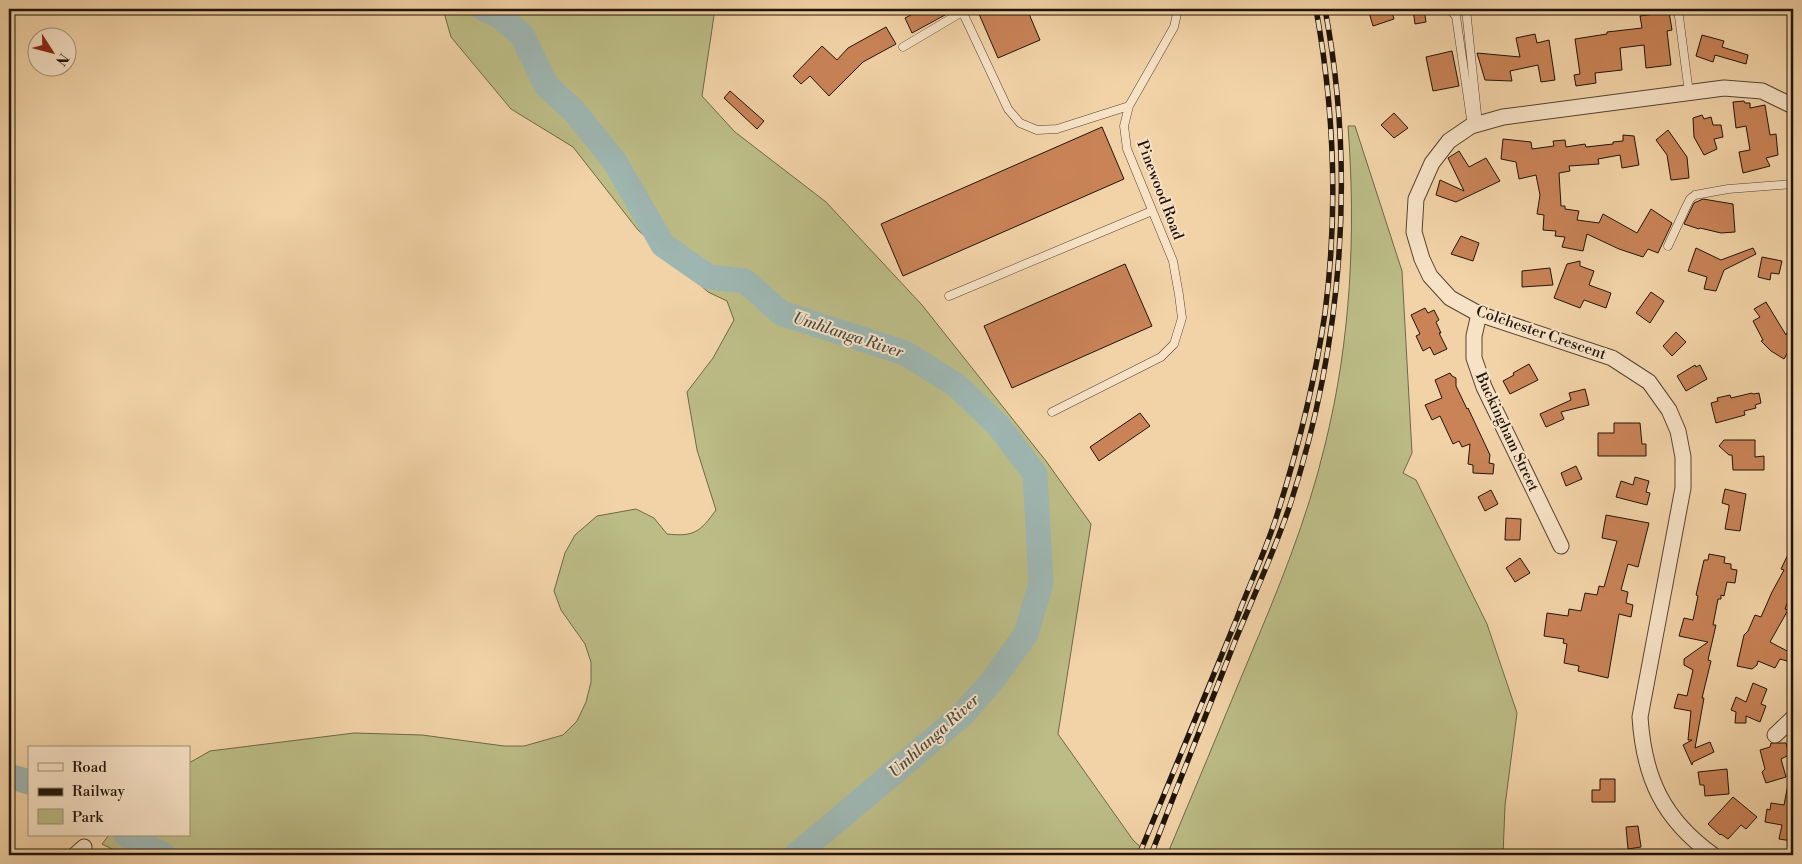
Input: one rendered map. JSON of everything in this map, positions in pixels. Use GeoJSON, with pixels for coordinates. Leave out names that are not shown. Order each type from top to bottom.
{"type":"FeatureCollection","features":[{"type":"Feature","properties":{"kind":"street","name":"Colchester Crescent"},"geometry":{"type":"LineString","coordinates":[[1713,855],[1695,842],[1678,825],[1658,793],[1646,766],[1642,743],[1640,717],[1683,488],[1683,457],[1678,431],[1669,410],[1649,382],[1612,358],[1478,314],[1450,298],[1430,276],[1422,259],[1414,232],[1416,199],[1432,163],[1449,141],[1475,125],[1503,117],[1724,88],[1762,92],[1793,106]]}},
{"type":"Feature","properties":{"kind":"street","name":"Buckingham Street"},"geometry":{"type":"LineString","coordinates":[[1478,314],[1474,336],[1474,358],[1484,387],[1561,546]]}},
{"type":"Feature","properties":{"kind":"street"},"geometry":{"type":"LineString","coordinates":[[1775,735],[1793,718]]}},
{"type":"Feature","properties":{"kind":"lane","name":"Pinewood Road"},"geometry":{"type":"LineString","coordinates":[[1052,412],[1162,357],[1174,344],[1182,318],[1173,261],[1127,149],[1124,126],[1129,106],[1174,27],[1178,9]]}},
{"type":"Feature","properties":{"kind":"lane"},"geometry":{"type":"LineString","coordinates":[[1449,9],[1456,16],[1475,125]]}},
{"type":"Feature","properties":{"kind":"lane"},"geometry":{"type":"LineString","coordinates":[[1466,9],[1475,125]]}},
{"type":"Feature","properties":{"kind":"lane"},"geometry":{"type":"LineString","coordinates":[[1678,9],[1689,93]]}},
{"type":"Feature","properties":{"kind":"lane"},"geometry":{"type":"LineString","coordinates":[[904,47],[964,10],[1008,109],[1020,124],[1037,130],[1057,129],[1129,106]]}},
{"type":"Feature","properties":{"kind":"lane"},"geometry":{"type":"LineString","coordinates":[[1668,246],[1694,194],[1793,184]]}},
{"type":"Feature","properties":{"kind":"lane"},"geometry":{"type":"LineString","coordinates":[[949,296],[1152,211]]}},
{"type":"Feature","properties":{"kind":"green space"},"geometry":{"type":"Polygon","coordinates":[[[443,9],[715,9],[702,96],[735,132],[826,202],[922,305],[1046,461],[1091,524],[1058,734],[1133,840],[1149,855],[124,855],[102,844],[108,836],[190,836],[190,762],[210,751],[354,733],[422,735],[504,746],[524,746],[563,735],[577,721],[586,702],[591,682],[591,662],[585,644],[561,610],[554,591],[565,553],[575,535],[597,516],[636,509],[654,518],[667,534],[690,534],[701,528],[716,510],[697,450],[687,392],[713,358],[734,320],[727,301],[708,292],[638,230],[573,147],[511,109],[451,37],[443,9]]]}},
{"type":"Feature","properties":{"kind":"green space"},"geometry":{"type":"Polygon","coordinates":[[[1348,126],[1355,126],[1402,271],[1412,453],[1403,473],[1416,480],[1487,624],[1517,713],[1505,806],[1503,855],[1167,855],[1281,581],[1301,528],[1325,445],[1341,366],[1349,286],[1351,206],[1348,126]]]}},
{"type":"Feature","properties":{"kind":"building"},"geometry":{"type":"Polygon","coordinates":[[[922,9],[956,9],[912,33],[905,18],[922,9]]]}},
{"type":"Feature","properties":{"kind":"building"},"geometry":{"type":"Polygon","coordinates":[[[991,9],[1027,9],[1040,40],[998,58],[979,14],[991,9]]]}},
{"type":"Feature","properties":{"kind":"building"},"geometry":{"type":"Polygon","coordinates":[[[1368,9],[1391,9],[1394,19],[1373,26],[1368,9]]]}},
{"type":"Feature","properties":{"kind":"building"},"geometry":{"type":"Polygon","coordinates":[[[1413,9],[1424,9],[1426,22],[1415,24],[1413,9]]]}},
{"type":"Feature","properties":{"kind":"building"},"geometry":{"type":"Polygon","coordinates":[[[1669,12],[1672,30],[1667,31],[1671,65],[1646,68],[1644,45],[1620,48],[1622,70],[1595,73],[1596,83],[1576,86],[1574,75],[1580,74],[1575,39],[1607,34],[1607,32],[1642,28],[1640,16],[1669,12]]]}},
{"type":"Feature","properties":{"kind":"building"},"geometry":{"type":"Polygon","coordinates":[[[886,27],[896,44],[863,62],[829,96],[810,76],[801,84],[793,76],[822,46],[837,60],[848,48],[886,27]]]}},
{"type":"Feature","properties":{"kind":"building"},"geometry":{"type":"Polygon","coordinates":[[[1535,34],[1537,43],[1549,40],[1555,80],[1541,82],[1538,65],[1510,71],[1512,81],[1485,80],[1477,53],[1520,57],[1516,38],[1535,34]]]}},
{"type":"Feature","properties":{"kind":"building"},"geometry":{"type":"Polygon","coordinates":[[[1702,35],[1724,41],[1722,47],[1748,55],[1746,64],[1715,55],[1713,62],[1696,56],[1702,35]]]}},
{"type":"Feature","properties":{"kind":"building"},"geometry":{"type":"Polygon","coordinates":[[[1452,51],[1459,86],[1433,91],[1426,57],[1452,51]]]}},
{"type":"Feature","properties":{"kind":"building"},"geometry":{"type":"Polygon","coordinates":[[[730,91],[764,121],[757,129],[724,98],[730,91]]]}},
{"type":"Feature","properties":{"kind":"building"},"geometry":{"type":"Polygon","coordinates":[[[1744,101],[1745,103],[1750,103],[1750,108],[1765,105],[1770,135],[1776,134],[1778,155],[1766,158],[1770,166],[1743,173],[1739,152],[1750,150],[1746,126],[1736,128],[1733,102],[1744,101]]]}},
{"type":"Feature","properties":{"kind":"building"},"geometry":{"type":"Polygon","coordinates":[[[1394,113],[1408,128],[1394,138],[1381,125],[1394,113]]]}},
{"type":"Feature","properties":{"kind":"building"},"geometry":{"type":"Polygon","coordinates":[[[1702,115],[1704,119],[1711,117],[1713,125],[1721,125],[1723,137],[1714,139],[1717,149],[1704,155],[1694,137],[1693,118],[1702,115]]]}},
{"type":"Feature","properties":{"kind":"building"},"geometry":{"type":"Polygon","coordinates":[[[1102,127],[1124,179],[903,276],[881,224],[1102,127]]]}},
{"type":"Feature","properties":{"kind":"building"},"geometry":{"type":"Polygon","coordinates":[[[1668,130],[1687,157],[1689,178],[1671,180],[1667,155],[1656,140],[1668,130]]]}},
{"type":"Feature","properties":{"kind":"building"},"geometry":{"type":"Polygon","coordinates":[[[1623,135],[1634,136],[1639,165],[1622,168],[1620,155],[1598,159],[1599,164],[1569,166],[1570,171],[1559,173],[1561,206],[1565,206],[1565,209],[1579,211],[1577,220],[1599,223],[1603,214],[1637,233],[1651,209],[1672,223],[1658,253],[1648,249],[1643,257],[1619,249],[1587,234],[1583,251],[1562,247],[1565,237],[1555,236],[1556,231],[1543,230],[1544,215],[1537,214],[1540,195],[1536,175],[1519,179],[1516,162],[1501,159],[1503,139],[1531,142],[1532,149],[1554,146],[1553,141],[1565,140],[1566,147],[1585,144],[1586,147],[1613,144],[1613,142],[1623,141],[1623,135]]]}},
{"type":"Feature","properties":{"kind":"building"},"geometry":{"type":"Polygon","coordinates":[[[1459,151],[1469,167],[1486,158],[1500,181],[1456,202],[1436,195],[1440,180],[1464,191],[1448,158],[1459,151]]]}},
{"type":"Feature","properties":{"kind":"building"},"geometry":{"type":"Polygon","coordinates":[[[1703,199],[1733,204],[1735,232],[1721,233],[1684,224],[1694,203],[1703,199]]]}},
{"type":"Feature","properties":{"kind":"building"},"geometry":{"type":"Polygon","coordinates":[[[1461,236],[1479,243],[1473,261],[1451,254],[1461,236]]]}},
{"type":"Feature","properties":{"kind":"building"},"geometry":{"type":"Polygon","coordinates":[[[1696,248],[1721,260],[1753,248],[1756,254],[1724,270],[1716,291],[1704,289],[1707,277],[1688,271],[1696,248]]]}},
{"type":"Feature","properties":{"kind":"building"},"geometry":{"type":"Polygon","coordinates":[[[1762,257],[1782,261],[1779,274],[1771,273],[1770,280],[1758,277],[1762,257]]]}},
{"type":"Feature","properties":{"kind":"building"},"geometry":{"type":"Polygon","coordinates":[[[1580,261],[1580,266],[1594,271],[1589,285],[1611,293],[1606,308],[1584,300],[1580,308],[1554,298],[1567,264],[1580,261]]]}},
{"type":"Feature","properties":{"kind":"building"},"geometry":{"type":"Polygon","coordinates":[[[1125,264],[1152,326],[1012,388],[984,326],[1125,264]]]}},
{"type":"Feature","properties":{"kind":"building"},"geometry":{"type":"Polygon","coordinates":[[[1550,268],[1553,285],[1522,287],[1522,271],[1550,268]]]}},
{"type":"Feature","properties":{"kind":"building"},"geometry":{"type":"Polygon","coordinates":[[[1651,292],[1664,301],[1650,323],[1636,313],[1651,292]]]}},
{"type":"Feature","properties":{"kind":"building"},"geometry":{"type":"Polygon","coordinates":[[[1766,302],[1786,335],[1793,321],[1793,352],[1789,350],[1784,359],[1771,351],[1761,341],[1763,340],[1753,321],[1760,317],[1754,309],[1766,302]]]}},
{"type":"Feature","properties":{"kind":"building"},"geometry":{"type":"Polygon","coordinates":[[[1425,308],[1428,313],[1434,310],[1439,320],[1436,322],[1441,333],[1439,333],[1447,349],[1434,355],[1430,347],[1423,351],[1416,336],[1420,334],[1411,315],[1425,308]]]}},
{"type":"Feature","properties":{"kind":"building"},"geometry":{"type":"Polygon","coordinates":[[[1676,332],[1686,342],[1672,356],[1663,346],[1676,332]]]}},
{"type":"Feature","properties":{"kind":"building"},"geometry":{"type":"Polygon","coordinates":[[[1529,364],[1538,380],[1510,394],[1503,381],[1529,364]]]}},
{"type":"Feature","properties":{"kind":"building"},"geometry":{"type":"Polygon","coordinates":[[[1695,365],[1696,367],[1700,365],[1707,379],[1686,391],[1677,376],[1695,365]]]}},
{"type":"Feature","properties":{"kind":"building"},"geometry":{"type":"Polygon","coordinates":[[[1450,373],[1456,378],[1456,386],[1490,455],[1489,463],[1494,464],[1493,474],[1473,473],[1473,465],[1468,464],[1470,444],[1462,447],[1459,441],[1453,444],[1440,416],[1432,420],[1425,405],[1442,398],[1435,380],[1450,373]]]}},
{"type":"Feature","properties":{"kind":"building"},"geometry":{"type":"Polygon","coordinates":[[[1585,389],[1589,405],[1561,412],[1564,419],[1546,427],[1540,414],[1571,400],[1569,393],[1585,389]]]}},
{"type":"Feature","properties":{"kind":"building"},"geometry":{"type":"Polygon","coordinates":[[[1759,393],[1761,403],[1755,405],[1756,408],[1744,411],[1745,415],[1716,423],[1711,403],[1718,401],[1717,398],[1730,395],[1731,398],[1759,393]]]}},
{"type":"Feature","properties":{"kind":"building"},"geometry":{"type":"Polygon","coordinates":[[[1140,413],[1150,426],[1099,461],[1090,447],[1140,413]]]}},
{"type":"Feature","properties":{"kind":"building"},"geometry":{"type":"Polygon","coordinates":[[[1614,423],[1640,423],[1642,444],[1646,444],[1646,456],[1598,456],[1598,433],[1614,433],[1614,423]]]}},
{"type":"Feature","properties":{"kind":"building"},"geometry":{"type":"Polygon","coordinates":[[[1724,440],[1755,440],[1755,457],[1764,456],[1764,470],[1733,470],[1732,455],[1729,455],[1719,446],[1724,440]]]}},
{"type":"Feature","properties":{"kind":"building"},"geometry":{"type":"Polygon","coordinates":[[[1576,466],[1582,479],[1566,486],[1561,473],[1576,466]]]}},
{"type":"Feature","properties":{"kind":"building"},"geometry":{"type":"Polygon","coordinates":[[[1635,477],[1649,481],[1646,492],[1650,493],[1647,505],[1616,497],[1621,481],[1633,485],[1635,477]]]}},
{"type":"Feature","properties":{"kind":"building"},"geometry":{"type":"Polygon","coordinates":[[[1725,489],[1746,494],[1740,531],[1725,529],[1729,505],[1722,503],[1725,489]]]}},
{"type":"Feature","properties":{"kind":"building"},"geometry":{"type":"Polygon","coordinates":[[[1491,490],[1498,504],[1485,511],[1478,497],[1491,490]]]}},
{"type":"Feature","properties":{"kind":"building"},"geometry":{"type":"Polygon","coordinates":[[[1606,515],[1649,523],[1638,567],[1628,564],[1621,590],[1628,592],[1626,603],[1633,605],[1631,617],[1619,614],[1608,678],[1578,671],[1579,666],[1564,663],[1567,644],[1563,643],[1564,639],[1544,636],[1547,613],[1568,616],[1569,609],[1581,611],[1585,593],[1597,595],[1599,586],[1604,587],[1617,541],[1602,538],[1606,515]]]}},
{"type":"Feature","properties":{"kind":"building"},"geometry":{"type":"Polygon","coordinates":[[[1506,518],[1521,519],[1520,540],[1505,540],[1506,518]]]}},
{"type":"Feature","properties":{"kind":"building"},"geometry":{"type":"Polygon","coordinates":[[[1793,544],[1793,588],[1785,609],[1788,610],[1770,642],[1791,653],[1787,661],[1780,659],[1775,668],[1758,661],[1757,665],[1752,669],[1737,666],[1744,635],[1748,631],[1755,615],[1761,617],[1784,570],[1781,569],[1793,544]]]}},
{"type":"Feature","properties":{"kind":"building"},"geometry":{"type":"Polygon","coordinates":[[[1709,554],[1725,557],[1724,563],[1731,564],[1731,569],[1737,570],[1735,583],[1727,582],[1724,596],[1721,595],[1721,599],[1718,599],[1713,625],[1716,625],[1708,660],[1711,661],[1702,698],[1704,698],[1695,748],[1710,742],[1714,752],[1693,762],[1692,765],[1683,745],[1692,740],[1688,740],[1691,711],[1674,708],[1678,694],[1687,696],[1693,670],[1684,665],[1684,659],[1708,642],[1679,636],[1684,618],[1693,620],[1698,596],[1696,595],[1704,560],[1708,560],[1709,554]]]}},
{"type":"Feature","properties":{"kind":"building"},"geometry":{"type":"Polygon","coordinates":[[[1520,558],[1530,573],[1515,582],[1506,568],[1520,558]]]}},
{"type":"Feature","properties":{"kind":"building"},"geometry":{"type":"Polygon","coordinates":[[[1753,683],[1767,689],[1761,704],[1766,706],[1760,722],[1746,716],[1746,723],[1735,723],[1736,712],[1731,710],[1736,697],[1746,702],[1753,683]]]}},
{"type":"Feature","properties":{"kind":"building"},"geometry":{"type":"Polygon","coordinates":[[[1771,743],[1786,743],[1789,755],[1781,759],[1786,777],[1766,783],[1762,772],[1765,769],[1760,750],[1770,747],[1771,743]]]}},
{"type":"Feature","properties":{"kind":"building"},"geometry":{"type":"Polygon","coordinates":[[[1727,769],[1729,794],[1705,796],[1704,785],[1700,785],[1698,772],[1727,769]]]}},
{"type":"Feature","properties":{"kind":"building"},"geometry":{"type":"Polygon","coordinates":[[[1600,779],[1615,779],[1615,802],[1592,802],[1592,790],[1600,790],[1600,779]]]}},
{"type":"Feature","properties":{"kind":"building"},"geometry":{"type":"Polygon","coordinates":[[[1788,784],[1793,784],[1792,841],[1779,839],[1782,825],[1765,822],[1767,809],[1770,810],[1771,803],[1784,805],[1788,784]]]}},
{"type":"Feature","properties":{"kind":"building"},"geometry":{"type":"Polygon","coordinates":[[[1733,797],[1757,817],[1746,829],[1741,825],[1728,839],[1720,835],[1708,824],[1733,797]]]}},
{"type":"Feature","properties":{"kind":"building"},"geometry":{"type":"Polygon","coordinates":[[[1638,826],[1641,847],[1628,849],[1626,827],[1638,826]]]}},
{"type":"Feature","properties":{"kind":"waterway","name":"Umhlanga River"},"geometry":{"type":"LineString","coordinates":[[484,9],[499,16],[522,35],[546,85],[574,111],[615,162],[663,245],[709,277],[745,281],[781,313],[905,353],[956,385],[998,425],[1035,474],[1041,583],[1026,634],[993,680],[962,715],[796,855]]}},
{"type":"Feature","properties":{"kind":"waterway","name":"Umhlanga River"},"geometry":{"type":"LineString","coordinates":[[9,776],[28,782]]}},
{"type":"Feature","properties":{"kind":"waterway","name":"Umhlanga River"},"geometry":{"type":"LineString","coordinates":[[128,836],[164,855]]}},
{"type":"Feature","properties":{"kind":"railway"},"geometry":{"type":"LineString","coordinates":[[1139,855],[1268,541],[1292,465],[1311,389],[1325,313],[1332,237],[1333,199],[1327,84],[1316,9]]}},
{"type":"Feature","properties":{"kind":"railway"},"geometry":{"type":"LineString","coordinates":[[1151,855],[1285,520],[1308,442],[1322,381],[1339,257],[1341,195],[1340,133],[1335,71],[1325,9]]}}]}
